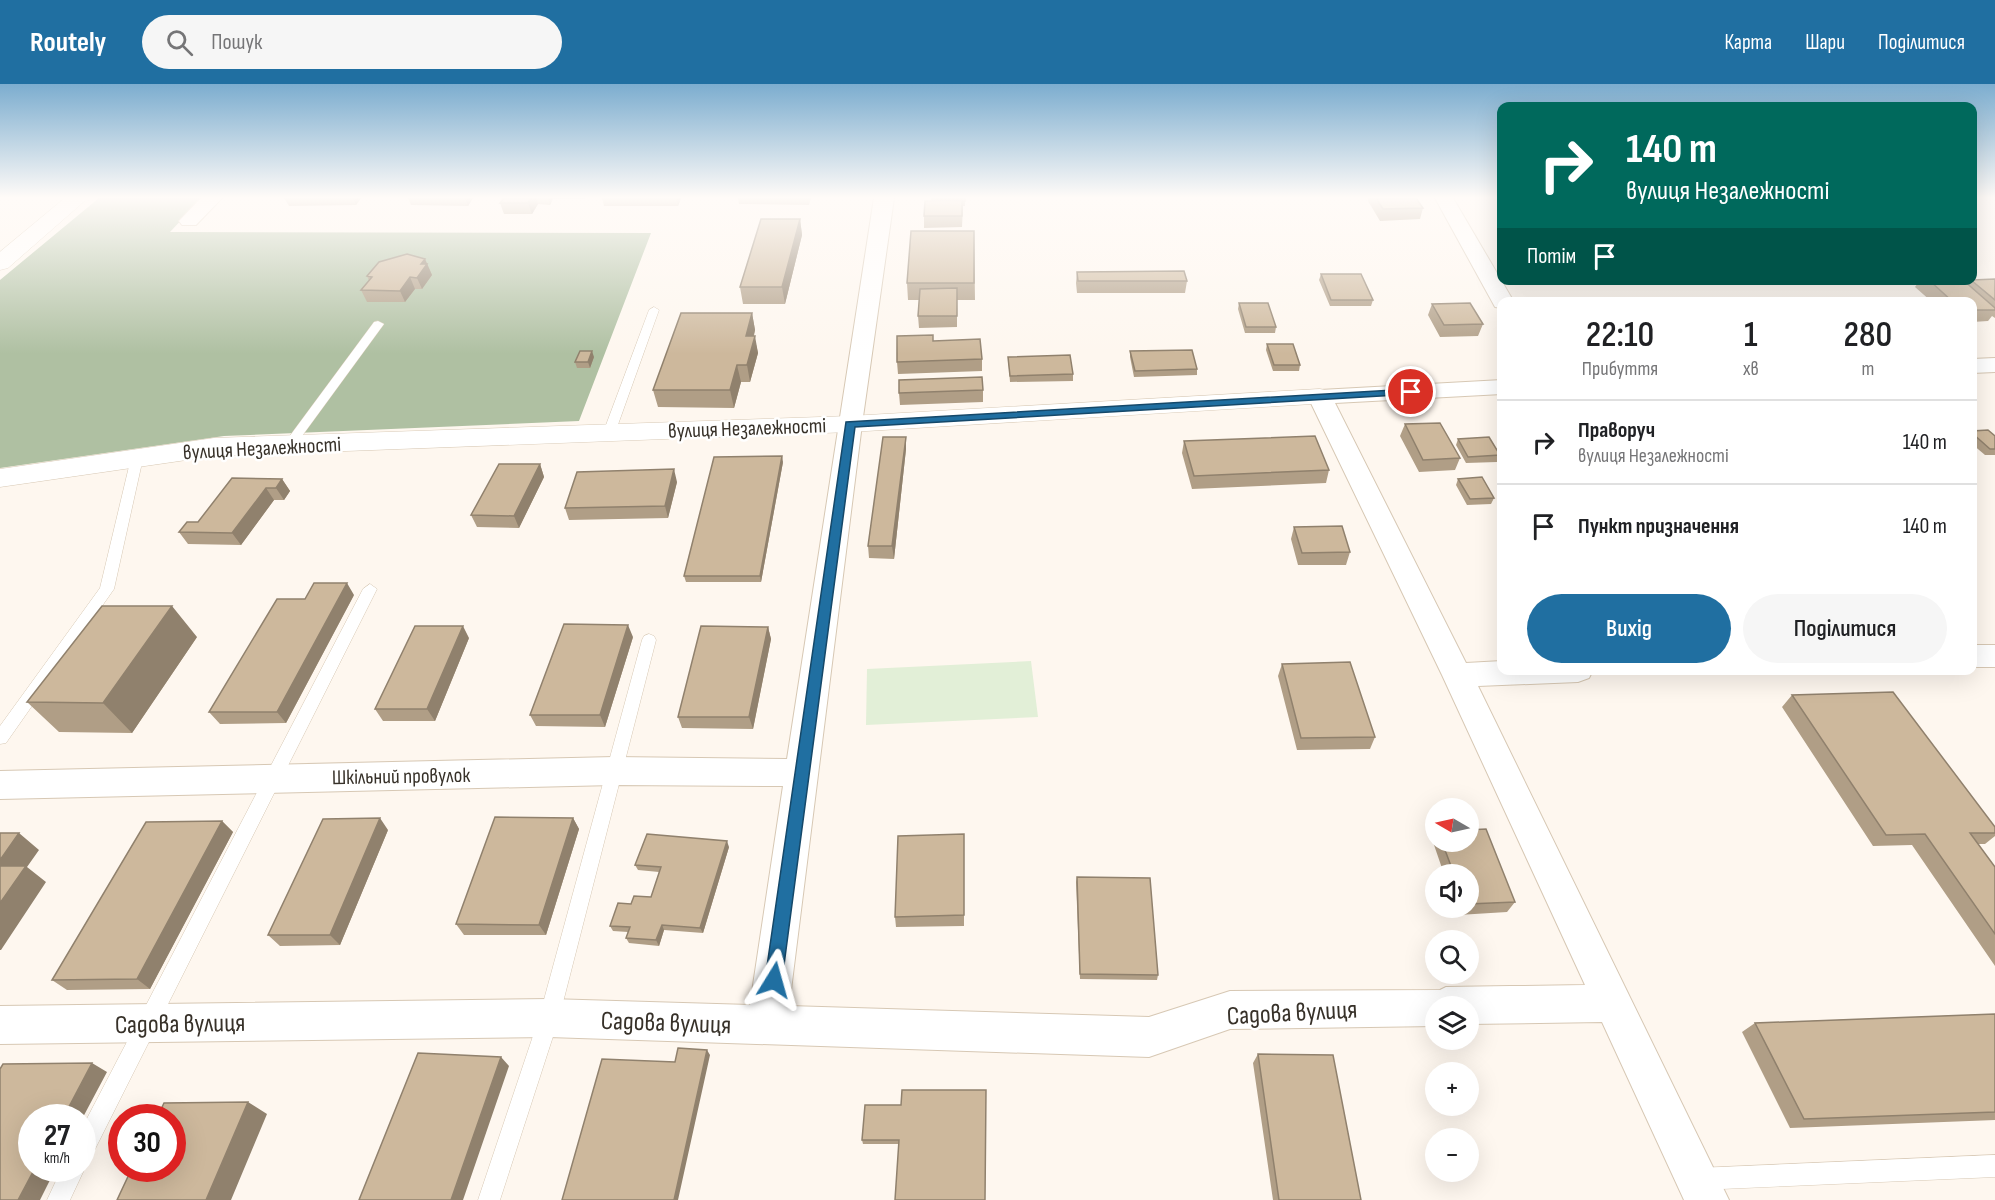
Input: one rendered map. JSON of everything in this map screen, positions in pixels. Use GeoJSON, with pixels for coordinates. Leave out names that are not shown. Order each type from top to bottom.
{"type":"FeatureCollection","features":[{"type":"Feature","properties":{"kind":"street"},"geometry":{"type":"LineString","coordinates":[[0,263],[16,250]]}},
{"type":"Feature","properties":{"kind":"street"},"geometry":{"type":"LineString","coordinates":[[767,1026],[876,250]]}},
{"type":"Feature","properties":{"kind":"street"},"geometry":{"type":"LineString","coordinates":[[1474,250],[1500,297]]}},
{"type":"Feature","properties":{"kind":"street"},"geometry":{"type":"LineString","coordinates":[[1977,366],[1995,365]]}},
{"type":"Feature","properties":{"kind":"street","name":"вулиця Незалежності"},"geometry":{"type":"LineString","coordinates":[[0,478],[214,447],[850,424],[1497,387]]}},
{"type":"Feature","properties":{"kind":"street"},"geometry":{"type":"LineString","coordinates":[[1320,397],[1457,675],[1702,1190]]}},
{"type":"Feature","properties":{"kind":"street"},"geometry":{"type":"LineString","coordinates":[[1977,656],[1995,656]]}},
{"type":"Feature","properties":{"kind":"street"},"geometry":{"type":"LineString","coordinates":[[1457,675],[1497,673]]}},
{"type":"Feature","properties":{"kind":"street","name":"Шкільний провулок"},"geometry":{"type":"LineString","coordinates":[[0,784],[614,771],[802,772]]}},
{"type":"Feature","properties":{"kind":"street"},"geometry":{"type":"LineString","coordinates":[[1479,1006],[1612,1004]]}},
{"type":"Feature","properties":{"kind":"street","name":"Садова вулиця"},"geometry":{"type":"LineString","coordinates":[[0,1025],[549,1018],[1149,1037],[1230,1010],[1425,1007]]}},
{"type":"Feature","properties":{"kind":"lane"},"geometry":{"type":"LineString","coordinates":[[609,433],[654,310]]}},
{"type":"Feature","properties":{"kind":"lane"},"geometry":{"type":"LineString","coordinates":[[290,444],[378,324]]}},
{"type":"Feature","properties":{"kind":"lane"},"geometry":{"type":"LineString","coordinates":[[0,738],[107,589],[137,458]]}},
{"type":"Feature","properties":{"kind":"lane"},"geometry":{"type":"LineString","coordinates":[[96,1124],[370,590]]}},
{"type":"Feature","properties":{"kind":"lane"},"geometry":{"type":"LineString","coordinates":[[489,1200],[549,1018],[649,640]]}},
{"type":"Feature","properties":{"kind":"lane"},"geometry":{"type":"LineString","coordinates":[[1702,1190],[1995,1166]]}},
{"type":"Feature","properties":{"kind":"lane"},"geometry":{"type":"LineString","coordinates":[[58,1200],[67,1182]]}},
{"type":"Feature","properties":{"kind":"green space"},"geometry":{"type":"Polygon","coordinates":[[[36,250],[644,250],[579,421],[224,436],[0,468],[0,280],[36,250]]]}},
{"type":"Feature","properties":{"kind":"green space"},"geometry":{"type":"Polygon","coordinates":[[[1031,661],[1038,717],[866,725],[867,669],[1031,661]]]}},
{"type":"Feature","properties":{"kind":"building"},"geometry":{"type":"Polygon","coordinates":[[[751,250],[792,250],[782,287],[740,287],[751,250]]]}},
{"type":"Feature","properties":{"kind":"building"},"geometry":{"type":"Polygon","coordinates":[[[910,250],[974,250],[974,283],[907,283],[910,250]]]}},
{"type":"Feature","properties":{"kind":"building"},"geometry":{"type":"Polygon","coordinates":[[[407,254],[425,259],[421,264],[427,264],[417,278],[410,277],[400,291],[361,290],[372,277],[367,276],[379,262],[407,254]]]}},
{"type":"Feature","properties":{"kind":"building"},"geometry":{"type":"Polygon","coordinates":[[[1184,271],[1187,281],[1078,281],[1077,272],[1184,271]]]}},
{"type":"Feature","properties":{"kind":"building"},"geometry":{"type":"Polygon","coordinates":[[[1321,274],[1361,274],[1373,300],[1331,300],[1321,274]]]}},
{"type":"Feature","properties":{"kind":"building"},"geometry":{"type":"Polygon","coordinates":[[[1995,279],[1995,300],[1977,285],[1977,280],[1995,279]]]}},
{"type":"Feature","properties":{"kind":"building"},"geometry":{"type":"Polygon","coordinates":[[[1934,285],[1969,285],[1995,310],[1977,310],[1977,297],[1948,297],[1934,285]]]}},
{"type":"Feature","properties":{"kind":"building"},"geometry":{"type":"Polygon","coordinates":[[[957,288],[957,316],[918,316],[920,289],[957,288]]]}},
{"type":"Feature","properties":{"kind":"building"},"geometry":{"type":"Polygon","coordinates":[[[1239,303],[1268,303],[1276,327],[1246,327],[1239,303]]]}},
{"type":"Feature","properties":{"kind":"building"},"geometry":{"type":"Polygon","coordinates":[[[1470,303],[1483,324],[1444,325],[1432,304],[1470,303]]]}},
{"type":"Feature","properties":{"kind":"building"},"geometry":{"type":"Polygon","coordinates":[[[681,313],[752,313],[746,336],[755,336],[747,365],[737,365],[730,390],[653,390],[681,313]]]}},
{"type":"Feature","properties":{"kind":"building"},"geometry":{"type":"Polygon","coordinates":[[[933,335],[933,341],[980,339],[982,359],[897,362],[897,336],[933,335]]]}},
{"type":"Feature","properties":{"kind":"building"},"geometry":{"type":"Polygon","coordinates":[[[1267,344],[1293,344],[1300,365],[1274,365],[1267,344]]]}},
{"type":"Feature","properties":{"kind":"building"},"geometry":{"type":"Polygon","coordinates":[[[1192,350],[1197,369],[1135,371],[1130,351],[1192,350]]]}},
{"type":"Feature","properties":{"kind":"building"},"geometry":{"type":"Polygon","coordinates":[[[580,351],[592,351],[588,362],[575,362],[580,351]]]}},
{"type":"Feature","properties":{"kind":"building"},"geometry":{"type":"Polygon","coordinates":[[[1070,355],[1073,374],[1010,376],[1008,357],[1070,355]]]}},
{"type":"Feature","properties":{"kind":"building"},"geometry":{"type":"Polygon","coordinates":[[[982,377],[983,390],[899,393],[899,380],[982,377]]]}},
{"type":"Feature","properties":{"kind":"building"},"geometry":{"type":"Polygon","coordinates":[[[1440,423],[1460,458],[1423,460],[1405,424],[1440,423]]]}},
{"type":"Feature","properties":{"kind":"building"},"geometry":{"type":"Polygon","coordinates":[[[1988,430],[1995,436],[1995,449],[1990,449],[1977,437],[1977,431],[1988,430]]]}},
{"type":"Feature","properties":{"kind":"building"},"geometry":{"type":"Polygon","coordinates":[[[1315,436],[1329,470],[1194,476],[1184,441],[1315,436]]]}},
{"type":"Feature","properties":{"kind":"building"},"geometry":{"type":"Polygon","coordinates":[[[883,437],[906,437],[892,546],[868,546],[883,437]]]}},
{"type":"Feature","properties":{"kind":"building"},"geometry":{"type":"Polygon","coordinates":[[[1489,437],[1497,450],[1497,455],[1468,457],[1458,439],[1489,437]]]}},
{"type":"Feature","properties":{"kind":"building"},"geometry":{"type":"Polygon","coordinates":[[[782,456],[760,576],[684,576],[714,457],[782,456]]]}},
{"type":"Feature","properties":{"kind":"building"},"geometry":{"type":"Polygon","coordinates":[[[499,464],[540,464],[514,516],[471,515],[499,464]]]}},
{"type":"Feature","properties":{"kind":"building"},"geometry":{"type":"Polygon","coordinates":[[[674,469],[665,506],[565,508],[577,472],[674,469]]]}},
{"type":"Feature","properties":{"kind":"building"},"geometry":{"type":"Polygon","coordinates":[[[1482,477],[1494,498],[1470,499],[1458,479],[1482,477]]]}},
{"type":"Feature","properties":{"kind":"building"},"geometry":{"type":"Polygon","coordinates":[[[232,478],[282,479],[276,488],[266,488],[232,533],[179,532],[187,522],[198,522],[232,478]]]}},
{"type":"Feature","properties":{"kind":"building"},"geometry":{"type":"Polygon","coordinates":[[[1342,526],[1350,552],[1302,553],[1294,527],[1342,526]]]}},
{"type":"Feature","properties":{"kind":"building"},"geometry":{"type":"Polygon","coordinates":[[[314,583],[347,583],[277,712],[209,712],[277,599],[305,599],[314,583]]]}},
{"type":"Feature","properties":{"kind":"building"},"geometry":{"type":"Polygon","coordinates":[[[102,606],[172,606],[103,703],[27,702],[102,606]]]}},
{"type":"Feature","properties":{"kind":"building"},"geometry":{"type":"Polygon","coordinates":[[[564,624],[628,625],[600,715],[530,715],[564,624]]]}},
{"type":"Feature","properties":{"kind":"building"},"geometry":{"type":"Polygon","coordinates":[[[415,626],[463,626],[427,709],[375,709],[415,626]]]}},
{"type":"Feature","properties":{"kind":"building"},"geometry":{"type":"Polygon","coordinates":[[[701,626],[768,627],[749,717],[678,717],[701,626]]]}},
{"type":"Feature","properties":{"kind":"building"},"geometry":{"type":"Polygon","coordinates":[[[1350,662],[1375,737],[1301,738],[1282,664],[1350,662]]]}},
{"type":"Feature","properties":{"kind":"building"},"geometry":{"type":"Polygon","coordinates":[[[1893,692],[1995,827],[1995,833],[1970,833],[1995,867],[1995,934],[1925,834],[1886,835],[1792,695],[1893,692]]]}},
{"type":"Feature","properties":{"kind":"building"},"geometry":{"type":"Polygon","coordinates":[[[495,817],[573,818],[539,925],[456,924],[495,817]]]}},
{"type":"Feature","properties":{"kind":"building"},"geometry":{"type":"Polygon","coordinates":[[[380,818],[330,935],[268,935],[323,819],[380,818]]]}},
{"type":"Feature","properties":{"kind":"building"},"geometry":{"type":"Polygon","coordinates":[[[222,821],[137,979],[52,980],[146,822],[222,821]]]}},
{"type":"Feature","properties":{"kind":"building"},"geometry":{"type":"Polygon","coordinates":[[[1479,829],[1486,829],[1515,902],[1479,904],[1479,864],[1450,864],[1446,852],[1479,852],[1479,829]]]}},
{"type":"Feature","properties":{"kind":"building"},"geometry":{"type":"Polygon","coordinates":[[[0,833],[19,833],[0,860],[0,833]]]}},
{"type":"Feature","properties":{"kind":"building"},"geometry":{"type":"Polygon","coordinates":[[[647,834],[727,841],[700,928],[662,925],[656,940],[626,938],[630,927],[610,926],[618,903],[631,904],[634,896],[651,897],[661,867],[635,865],[647,834]]]}},
{"type":"Feature","properties":{"kind":"building"},"geometry":{"type":"Polygon","coordinates":[[[964,834],[964,915],[895,917],[898,836],[964,834]]]}},
{"type":"Feature","properties":{"kind":"building"},"geometry":{"type":"Polygon","coordinates":[[[0,866],[26,866],[0,903],[0,866]]]}},
{"type":"Feature","properties":{"kind":"building"},"geometry":{"type":"Polygon","coordinates":[[[1077,877],[1150,878],[1158,975],[1080,974],[1077,877]]]}},
{"type":"Feature","properties":{"kind":"building"},"geometry":{"type":"Polygon","coordinates":[[[1995,1014],[1995,1112],[1804,1119],[1755,1023],[1995,1014]]]}},
{"type":"Feature","properties":{"kind":"building"},"geometry":{"type":"Polygon","coordinates":[[[678,1048],[707,1050],[674,1200],[562,1200],[602,1059],[675,1062],[678,1048]]]}},
{"type":"Feature","properties":{"kind":"building"},"geometry":{"type":"Polygon","coordinates":[[[418,1053],[501,1057],[451,1200],[359,1200],[418,1053]]]}},
{"type":"Feature","properties":{"kind":"building"},"geometry":{"type":"Polygon","coordinates":[[[1258,1054],[1333,1055],[1361,1200],[1279,1200],[1258,1054]]]}},
{"type":"Feature","properties":{"kind":"building"},"geometry":{"type":"Polygon","coordinates":[[[92,1063],[70,1104],[18,1104],[18,1182],[28,1182],[18,1200],[0,1200],[0,1069],[3,1064],[92,1063]]]}},
{"type":"Feature","properties":{"kind":"building"},"geometry":{"type":"Polygon","coordinates":[[[902,1090],[986,1090],[985,1200],[895,1200],[899,1140],[862,1140],[865,1105],[901,1105],[902,1090]]]}},
{"type":"Feature","properties":{"kind":"building"},"geometry":{"type":"Polygon","coordinates":[[[248,1102],[206,1200],[117,1200],[125,1182],[186,1182],[186,1104],[164,1103],[248,1102]]]}},
{"type":"Feature","properties":{"kind":"route"},"geometry":{"type":"LineString","coordinates":[[774,980],[850,424],[1411,392]]}}]}
